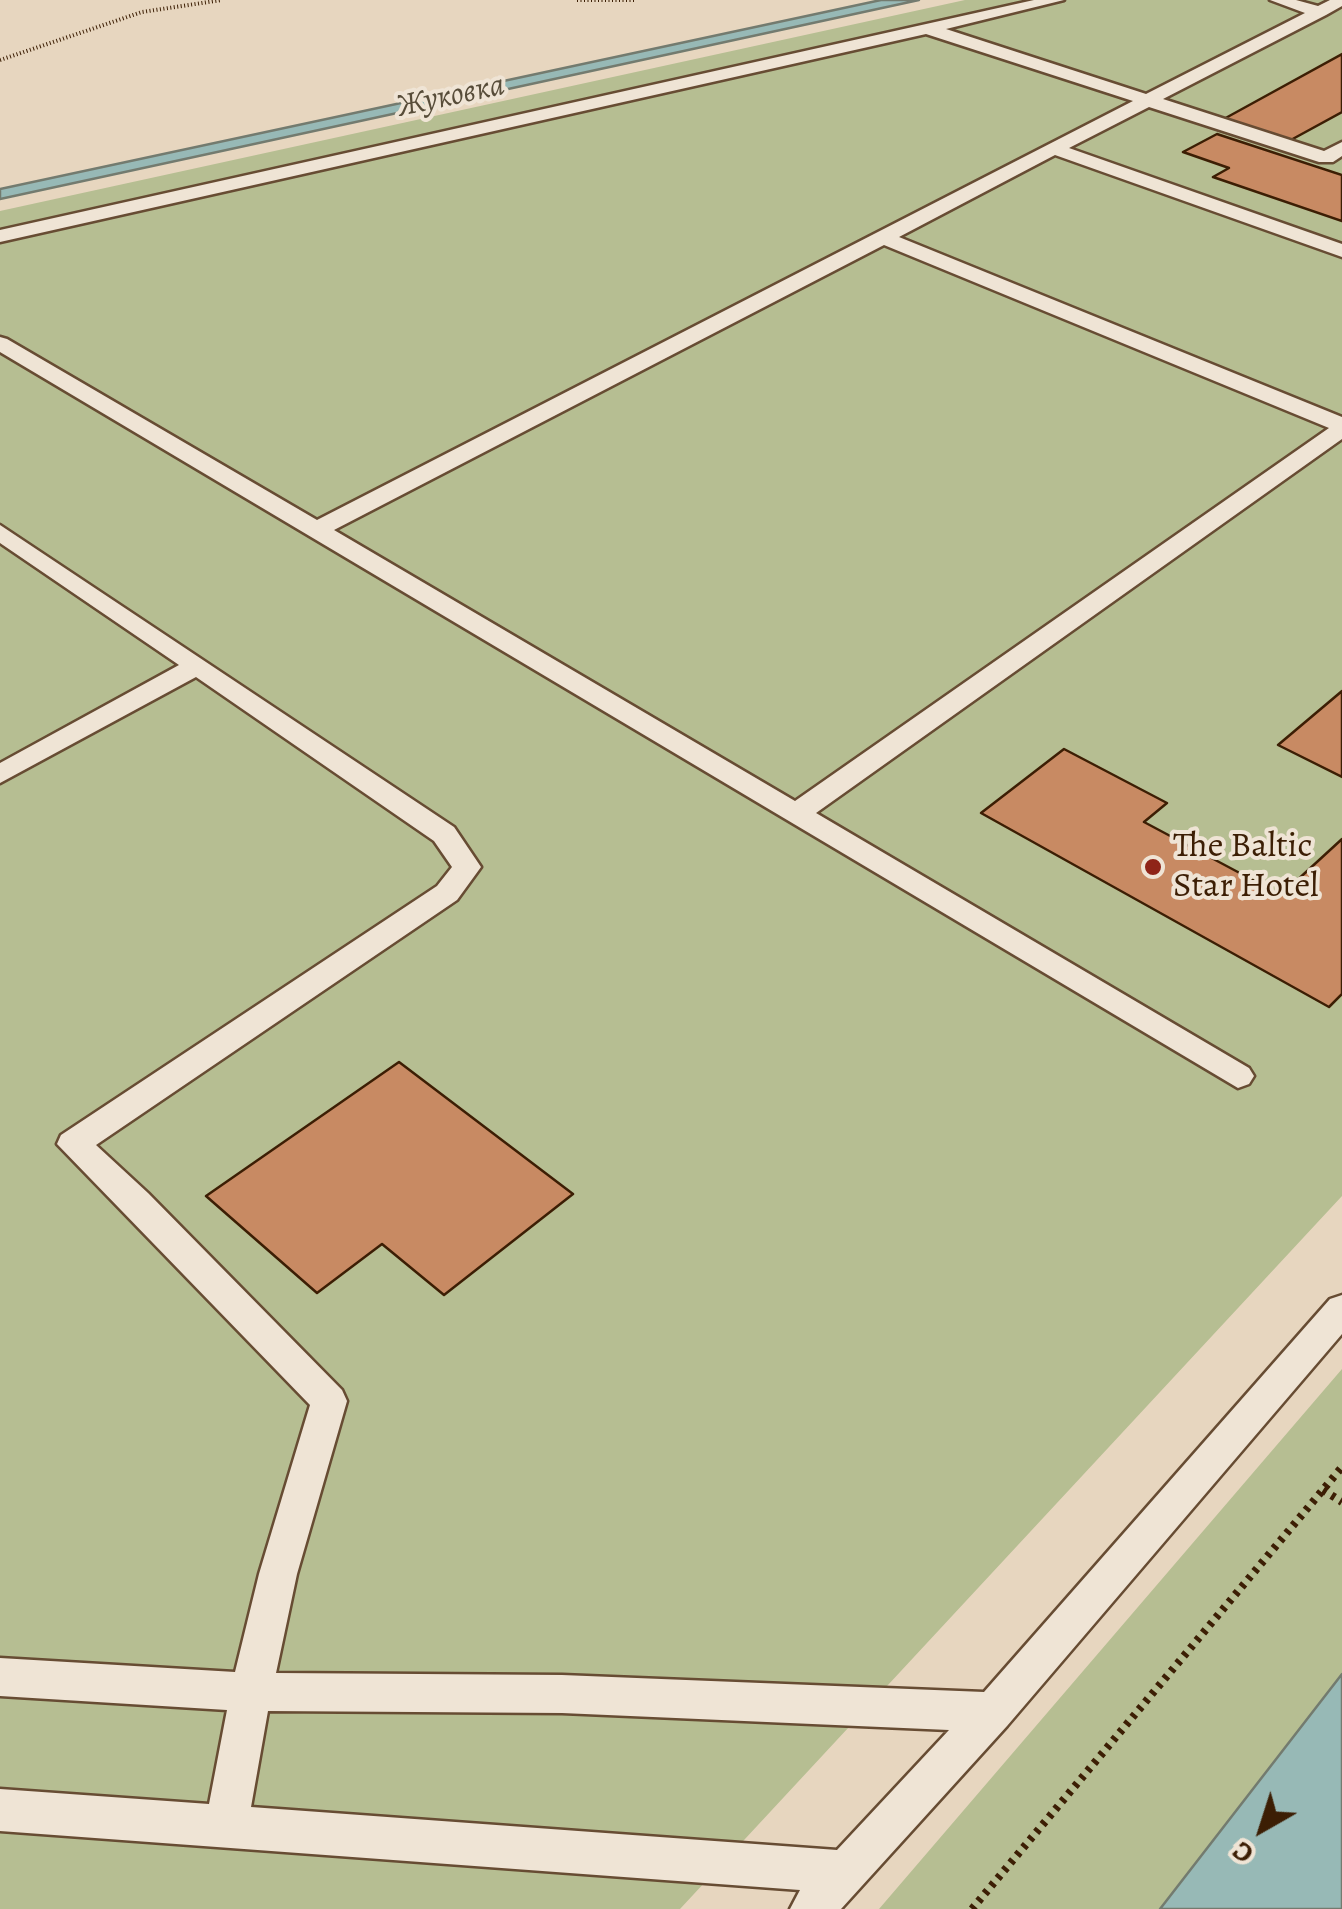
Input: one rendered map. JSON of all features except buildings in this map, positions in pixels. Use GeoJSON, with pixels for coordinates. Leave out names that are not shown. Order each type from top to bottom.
{"type":"FeatureCollection","features":[{"type":"Feature","properties":{"kind":"lane"},"geometry":{"type":"LineString","coordinates":[[0,236],[1056,0]]}},
{"type":"Feature","properties":{"kind":"lane"},"geometry":{"type":"LineString","coordinates":[[1278,0],[1320,12]]}},
{"type":"Feature","properties":{"kind":"lane"},"geometry":{"type":"LineString","coordinates":[[316,530],[1342,0]]}},
{"type":"Feature","properties":{"kind":"lane"},"geometry":{"type":"LineString","coordinates":[[928,29],[1326,158],[1342,148]]}},
{"type":"Feature","properties":{"kind":"lane"},"geometry":{"type":"LineString","coordinates":[[1052,148],[1342,251]]}},
{"type":"Feature","properties":{"kind":"lane"},"geometry":{"type":"LineString","coordinates":[[880,236],[1342,427]]}},
{"type":"Feature","properties":{"kind":"lane"},"geometry":{"type":"LineString","coordinates":[[0,343],[1238,1076]]}},
{"type":"Feature","properties":{"kind":"lane"},"geometry":{"type":"LineString","coordinates":[[797,813],[1342,427]]}},
{"type":"Feature","properties":{"kind":"lane"},"geometry":{"type":"LineString","coordinates":[[0,532],[444,834],[467,866],[447,893],[73,1144],[136,1202],[329,1401],[278,1574],[250,1692],[227,1824]]}},
{"type":"Feature","properties":{"kind":"lane"},"geometry":{"type":"LineString","coordinates":[[0,774],[195,667]]}},
{"type":"Feature","properties":{"kind":"lane"},"geometry":{"type":"LineString","coordinates":[[812,1909],[993,1712],[1342,1309]]}},
{"type":"Feature","properties":{"kind":"lane"},"geometry":{"type":"LineString","coordinates":[[0,1677],[250,1692],[562,1694],[993,1712]]}},
{"type":"Feature","properties":{"kind":"lane"},"geometry":{"type":"LineString","coordinates":[[0,1810],[846,1872]]}},
{"type":"Feature","properties":{"kind":"path"},"geometry":{"type":"LineString","coordinates":[[0,60],[142,12],[222,0]]}},
{"type":"Feature","properties":{"kind":"path"},"geometry":{"type":"LineString","coordinates":[[577,0],[635,0]]}},
{"type":"Feature","properties":{"kind":"path"},"geometry":{"type":"LineString","coordinates":[[972,1909],[1342,1467]]}},
{"type":"Feature","properties":{"kind":"path"},"geometry":{"type":"LineString","coordinates":[[1323,1490],[1342,1502]]}},
{"type":"Feature","properties":{"kind":"green space"},"geometry":{"type":"Polygon","coordinates":[[[965,0],[1342,0],[1342,1196],[680,1909],[0,1909],[0,211],[965,0]]]}},
{"type":"Feature","properties":{"kind":"green space"},"geometry":{"type":"Polygon","coordinates":[[[1342,1369],[1342,1909],[879,1909],[1342,1369]]]}},
{"type":"Feature","properties":{"kind":"water","name":"Жуковка"},"geometry":{"type":"Polygon","coordinates":[[[881,0],[919,0],[0,199],[0,189],[881,0]]]}},
{"type":"Feature","properties":{"kind":"water"},"geometry":{"type":"Polygon","coordinates":[[[1342,1674],[1342,1909],[1160,1909],[1342,1674]]]}},
{"type":"Feature","properties":{"kind":"place","name":"The Baltic Star Hotel"},"geometry":{"type":"Point","coordinates":[1153,867]}}]}
